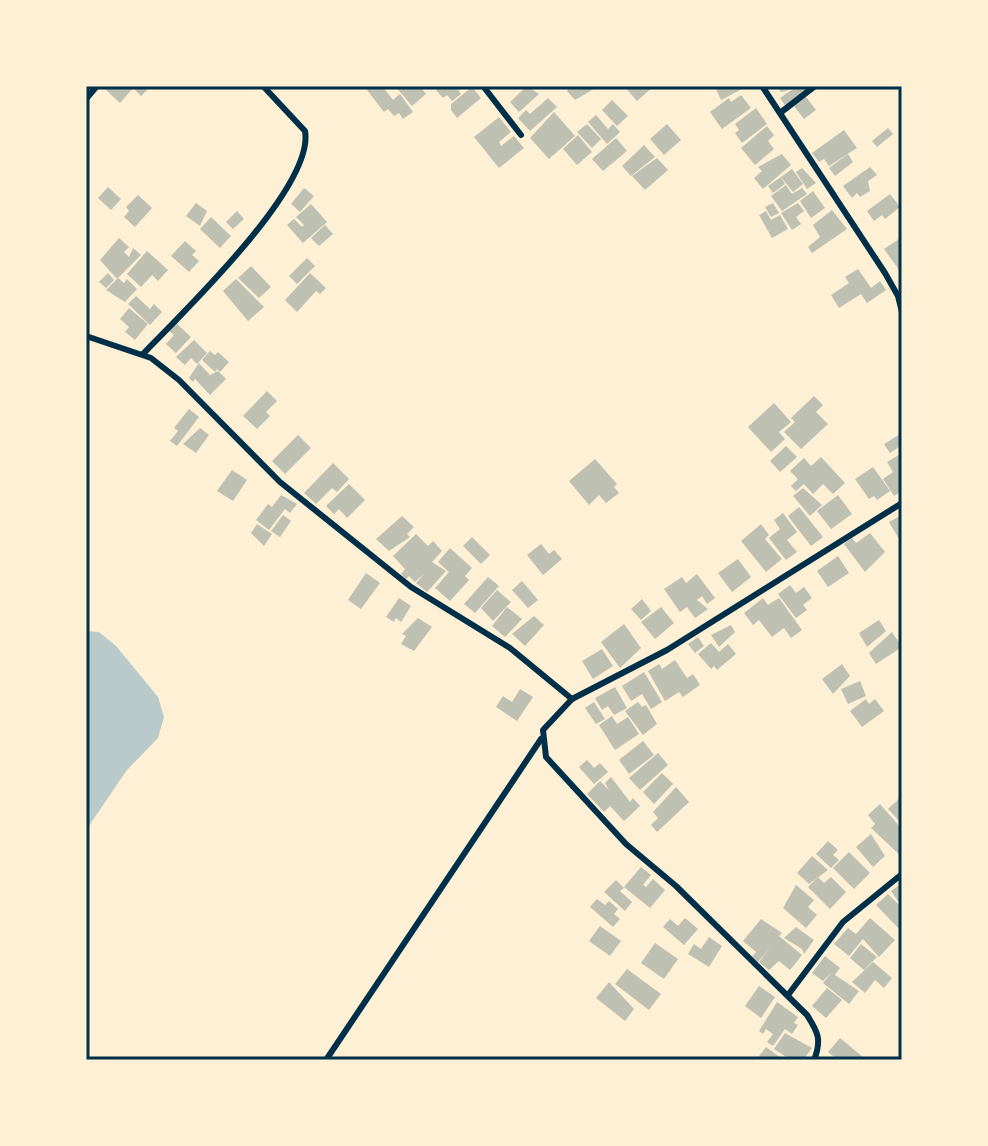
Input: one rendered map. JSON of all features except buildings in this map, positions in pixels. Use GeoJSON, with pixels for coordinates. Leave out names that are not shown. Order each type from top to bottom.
{"type":"FeatureCollection","features":[{"type":"Feature","properties":{"kind":"street"},"geometry":{"type":"LineString","coordinates":[[86,99],[97,86]]}},
{"type":"Feature","properties":{"kind":"street"},"geometry":{"type":"LineString","coordinates":[[143,354],[252,239],[301,158],[305,131],[263,86]]}},
{"type":"Feature","properties":{"kind":"street"},"geometry":{"type":"LineString","coordinates":[[483,86],[521,135]]}},
{"type":"Feature","properties":{"kind":"street"},"geometry":{"type":"LineString","coordinates":[[762,86],[900,294],[902,312]]}},
{"type":"Feature","properties":{"kind":"street"},"geometry":{"type":"LineString","coordinates":[[780,113],[815,86]]}},
{"type":"Feature","properties":{"kind":"street"},"geometry":{"type":"LineString","coordinates":[[86,336],[143,354],[179,380],[280,482],[411,587],[510,648],[572,699]]}},
{"type":"Feature","properties":{"kind":"street"},"geometry":{"type":"LineString","coordinates":[[326,1060],[541,739],[543,730],[572,699],[667,650],[902,503]]}},
{"type":"Feature","properties":{"kind":"street"},"geometry":{"type":"LineString","coordinates":[[541,739],[546,757],[626,844],[676,886],[788,995],[818,1033],[820,1046],[814,1060]]}},
{"type":"Feature","properties":{"kind":"street"},"geometry":{"type":"LineString","coordinates":[[788,995],[843,922],[902,874]]}},
{"type":"Feature","properties":{"kind":"shaded area"},"geometry":{"type":"Polygon","coordinates":[[[86,631],[99,632],[116,646],[158,697],[164,717],[158,738],[127,770],[86,830],[86,631]]]}}]}
